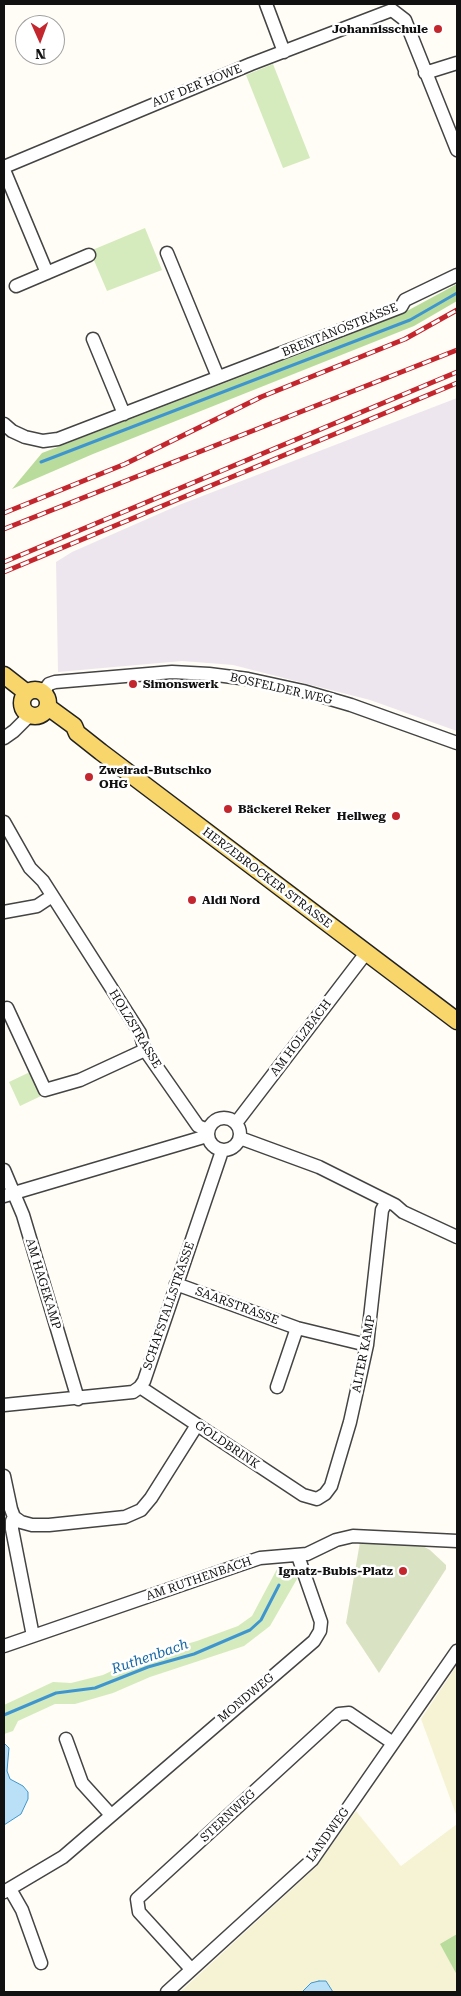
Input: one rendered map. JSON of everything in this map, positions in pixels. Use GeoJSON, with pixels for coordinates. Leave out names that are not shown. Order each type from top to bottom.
{"type":"FeatureCollection","features":[{"type":"Feature","properties":{"kind":"main road","name":"HERZEBROCKER STRASSE"},"geometry":{"type":"LineString","coordinates":[[4,675],[69,732],[77,732],[457,1021]]}},
{"type":"Feature","properties":{"kind":"main road","name":"HERZEBROCKER STRASSE"},"geometry":{"type":"LineString","coordinates":[[4,686],[35,703]]}},
{"type":"Feature","properties":{"kind":"street"},"geometry":{"type":"LineString","coordinates":[[266,4],[284,52]]}},
{"type":"Feature","properties":{"kind":"street"},"geometry":{"type":"LineString","coordinates":[[392,7],[405,20],[457,150]]}},
{"type":"Feature","properties":{"kind":"street","name":"AUF DER HOWE"},"geometry":{"type":"LineString","coordinates":[[4,169],[392,7]]}},
{"type":"Feature","properties":{"kind":"street"},"geometry":{"type":"LineString","coordinates":[[425,73],[457,63]]}},
{"type":"Feature","properties":{"kind":"street"},"geometry":{"type":"LineString","coordinates":[[4,169],[47,273]]}},
{"type":"Feature","properties":{"kind":"street"},"geometry":{"type":"LineString","coordinates":[[167,253],[218,377]]}},
{"type":"Feature","properties":{"kind":"street"},"geometry":{"type":"LineString","coordinates":[[16,286],[89,255]]}},
{"type":"Feature","properties":{"kind":"street","name":"BRENTANOSTRASSE"},"geometry":{"type":"LineString","coordinates":[[4,424],[12,431],[25,437],[43,441],[58,439],[401,307],[405,300],[457,275]]}},
{"type":"Feature","properties":{"kind":"street"},"geometry":{"type":"LineString","coordinates":[[93,339],[124,414]]}},
{"type":"Feature","properties":{"kind":"street","name":"BOSFELDER WEG"},"geometry":{"type":"LineString","coordinates":[[4,738],[14,731],[50,684],[55,682],[172,672],[248,679],[311,693],[351,705],[457,743]]}},
{"type":"Feature","properties":{"kind":"street","name":"HOLZSTRASSE"},"geometry":{"type":"LineString","coordinates":[[4,822],[30,868],[52,896],[140,1033],[145,1050],[198,1126],[208,1133]]}},
{"type":"Feature","properties":{"kind":"street"},"geometry":{"type":"LineString","coordinates":[[4,912],[37,906],[52,896]]}},
{"type":"Feature","properties":{"kind":"street","name":"AM HOLZBACH"},"geometry":{"type":"LineString","coordinates":[[236,1123],[366,953]]}},
{"type":"Feature","properties":{"kind":"street"},"geometry":{"type":"LineString","coordinates":[[7,1008],[45,1090],[80,1080],[145,1050]]}},
{"type":"Feature","properties":{"kind":"street"},"geometry":{"type":"LineString","coordinates":[[9,1194],[208,1133],[215,1121],[220,1118],[226,1118],[236,1123],[240,1130],[240,1138],[230,1150],[222,1151],[212,1146],[208,1133]]}},
{"type":"Feature","properties":{"kind":"street"},"geometry":{"type":"LineString","coordinates":[[240,1138],[319,1168],[387,1201],[403,1212],[457,1237]]}},
{"type":"Feature","properties":{"kind":"street","name":"SCHAFSTALLSTRASSE"},"geometry":{"type":"LineString","coordinates":[[4,1405],[78,1400],[133,1392],[140,1387],[222,1151]]}},
{"type":"Feature","properties":{"kind":"street","name":"AM HAGEKAMP"},"geometry":{"type":"LineString","coordinates":[[4,1170],[9,1194],[78,1400]]}},
{"type":"Feature","properties":{"kind":"street","name":"ALTER KAMP"},"geometry":{"type":"LineString","coordinates":[[317,1499],[325,1494],[331,1486],[350,1422],[367,1345],[382,1210],[387,1201]]}},
{"type":"Feature","properties":{"kind":"street","name":"SAARSTRASSE"},"geometry":{"type":"LineString","coordinates":[[176,1284],[297,1328],[367,1345]]}},
{"type":"Feature","properties":{"kind":"street"},"geometry":{"type":"LineString","coordinates":[[277,1387],[297,1328]]}},
{"type":"Feature","properties":{"kind":"street","name":"GOLDBRINK"},"geometry":{"type":"LineString","coordinates":[[140,1387],[302,1495],[317,1499]]}},
{"type":"Feature","properties":{"kind":"street"},"geometry":{"type":"LineString","coordinates":[[14,1517],[32,1525],[48,1525],[125,1517],[141,1510],[151,1498],[197,1425]]}},
{"type":"Feature","properties":{"kind":"street"},"geometry":{"type":"LineString","coordinates":[[4,1476],[14,1517],[12,1528],[33,1636]]}},
{"type":"Feature","properties":{"kind":"street","name":"AM RUTHENBACH"},"geometry":{"type":"LineString","coordinates":[[4,1646],[260,1558],[307,1554],[336,1540],[353,1536],[457,1541]]}},
{"type":"Feature","properties":{"kind":"street","name":"MONDWEG"},"geometry":{"type":"LineString","coordinates":[[41,1963],[22,1910],[7,1891],[63,1857],[314,1641],[320,1632],[321,1622],[298,1556]]}},
{"type":"Feature","properties":{"kind":"street","name":"LANDWEG"},"geometry":{"type":"LineString","coordinates":[[167,1992],[312,1860],[457,1651]]}},
{"type":"Feature","properties":{"kind":"street","name":"STERNWEG"},"geometry":{"type":"LineString","coordinates":[[191,1969],[138,1912],[138,1900],[339,1714],[349,1713],[393,1744]]}},
{"type":"Feature","properties":{"kind":"street"},"geometry":{"type":"LineString","coordinates":[[66,1739],[82,1783],[111,1815]]}},
{"type":"Feature","properties":{"kind":"shaded area"},"geometry":{"type":"Polygon","coordinates":[[[457,398],[457,731],[370,700],[233,665],[182,661],[58,672],[56,562],[72,552],[179,505],[457,398]]]}},
{"type":"Feature","properties":{"kind":"shaded area"},"geometry":{"type":"Polygon","coordinates":[[[457,1665],[457,1817],[421,1719],[457,1665]]]}},
{"type":"Feature","properties":{"kind":"shaded area"},"geometry":{"type":"Polygon","coordinates":[[[356,1811],[401,1866],[457,1824],[457,1934],[441,1944],[457,1975],[457,1992],[180,1992],[316,1867],[356,1811]]]}},
{"type":"Feature","properties":{"kind":"green space"},"geometry":{"type":"Polygon","coordinates":[[[273,64],[310,158],[283,168],[246,75],[273,64]]]}},
{"type":"Feature","properties":{"kind":"green space"},"geometry":{"type":"Polygon","coordinates":[[[145,228],[162,270],[107,291],[90,251],[145,228]]]}},
{"type":"Feature","properties":{"kind":"green space"},"geometry":{"type":"Polygon","coordinates":[[[457,284],[457,301],[414,326],[93,454],[12,489],[42,453],[337,340],[407,311],[457,284]]]}},
{"type":"Feature","properties":{"kind":"green space"},"geometry":{"type":"Polygon","coordinates":[[[30,1072],[41,1096],[20,1106],[9,1082],[30,1072]]]}},
{"type":"Feature","properties":{"kind":"green space"},"geometry":{"type":"Polygon","coordinates":[[[360,1542],[421,1545],[430,1550],[446,1565],[446,1569],[379,1673],[346,1623],[360,1542]]]}},
{"type":"Feature","properties":{"kind":"green space"},"geometry":{"type":"Polygon","coordinates":[[[284,1567],[294,1571],[297,1579],[270,1626],[244,1646],[150,1677],[113,1693],[75,1704],[55,1704],[18,1721],[13,1731],[4,1734],[4,1705],[53,1682],[71,1683],[103,1675],[141,1657],[197,1641],[238,1626],[252,1616],[277,1569],[284,1567]]]}},
{"type":"Feature","properties":{"kind":"green space"},"geometry":{"type":"Polygon","coordinates":[[[457,1934],[457,1975],[440,1944],[457,1934]]]}},
{"type":"Feature","properties":{"kind":"water"},"geometry":{"type":"Polygon","coordinates":[[[4,1743],[9,1748],[7,1771],[10,1779],[23,1786],[28,1792],[28,1799],[21,1814],[4,1825],[4,1743]]]}},
{"type":"Feature","properties":{"kind":"water"},"geometry":{"type":"Polygon","coordinates":[[[326,1981],[333,1992],[302,1992],[311,1983],[326,1981]]]}},
{"type":"Feature","properties":{"kind":"waterway"},"geometry":{"type":"LineString","coordinates":[[41,462],[410,320],[457,293]]}},
{"type":"Feature","properties":{"kind":"waterway","name":"Ruthenbach"},"geometry":{"type":"LineString","coordinates":[[4,1715],[56,1693],[95,1688],[148,1667],[194,1654],[250,1630],[261,1620],[279,1585]]}},
{"type":"Feature","properties":{"kind":"railway"},"geometry":{"type":"LineString","coordinates":[[4,513],[125,464],[261,397],[405,339],[457,310]]}},
{"type":"Feature","properties":{"kind":"railway"},"geometry":{"type":"LineString","coordinates":[[4,529],[457,350]]}},
{"type":"Feature","properties":{"kind":"railway"},"geometry":{"type":"LineString","coordinates":[[4,562],[457,372]]}},
{"type":"Feature","properties":{"kind":"railway"},"geometry":{"type":"LineString","coordinates":[[4,572],[457,383]]}},
{"type":"Feature","properties":{"kind":"place","name":"Johannisschule"},"geometry":{"type":"Point","coordinates":[438,29]}},
{"type":"Feature","properties":{"kind":"place","name":"Simonswerk"},"geometry":{"type":"Point","coordinates":[133,684]}},
{"type":"Feature","properties":{"kind":"place","name":"Zweirad-Butschko OHG"},"geometry":{"type":"Point","coordinates":[89,777]}},
{"type":"Feature","properties":{"kind":"place","name":"Bäckerei Reker"},"geometry":{"type":"Point","coordinates":[228,809]}},
{"type":"Feature","properties":{"kind":"place","name":"Hellweg"},"geometry":{"type":"Point","coordinates":[396,816]}},
{"type":"Feature","properties":{"kind":"place","name":"Aldi Nord"},"geometry":{"type":"Point","coordinates":[192,900]}},
{"type":"Feature","properties":{"kind":"place","name":"Ignatz-Bubis-Platz"},"geometry":{"type":"Point","coordinates":[403,1571]}}]}
